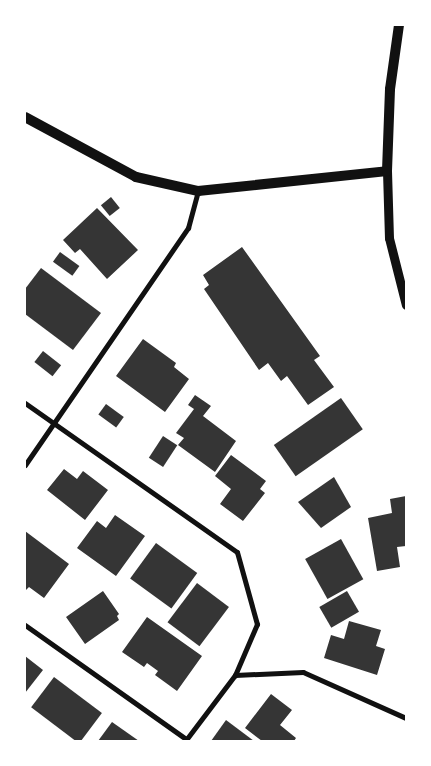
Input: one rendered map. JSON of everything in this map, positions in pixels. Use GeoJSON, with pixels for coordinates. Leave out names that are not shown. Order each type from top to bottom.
{"type":"FeatureCollection","features":[{"type":"Feature","properties":{"kind":"main road"},"geometry":{"type":"LineString","coordinates":[[25,117],[136,177],[198,191],[387,170],[390,88],[399,25]]}},
{"type":"Feature","properties":{"kind":"street"},"geometry":{"type":"LineString","coordinates":[[387,170],[389,238],[406,305]]}},
{"type":"Feature","properties":{"kind":"street"},"geometry":{"type":"LineString","coordinates":[[25,465],[188,228],[198,191]]}},
{"type":"Feature","properties":{"kind":"street"},"geometry":{"type":"LineString","coordinates":[[25,403],[237,552],[257,624],[235,674],[186,740],[25,626]]}},
{"type":"Feature","properties":{"kind":"street"},"geometry":{"type":"LineString","coordinates":[[235,674],[303,672],[406,718]]}},
{"type":"Feature","properties":{"kind":"building"},"geometry":{"type":"Polygon","coordinates":[[[111,197],[120,208],[110,216],[101,205],[111,197]]]}},
{"type":"Feature","properties":{"kind":"building"},"geometry":{"type":"Polygon","coordinates":[[[97,208],[138,250],[107,279],[80,249],[75,253],[63,240],[97,208]]]}},
{"type":"Feature","properties":{"kind":"building"},"geometry":{"type":"Polygon","coordinates":[[[242,247],[320,356],[314,360],[334,387],[308,405],[287,376],[281,381],[268,363],[259,370],[204,289],[209,285],[203,275],[242,247]]]}},
{"type":"Feature","properties":{"kind":"building"},"geometry":{"type":"Polygon","coordinates":[[[60,252],[79,266],[72,276],[53,262],[60,252]]]}},
{"type":"Feature","properties":{"kind":"building"},"geometry":{"type":"Polygon","coordinates":[[[41,268],[101,313],[73,350],[25,314],[25,289],[41,268]]]}},
{"type":"Feature","properties":{"kind":"building"},"geometry":{"type":"Polygon","coordinates":[[[143,339],[176,363],[174,367],[189,379],[165,412],[116,376],[143,339]]]}},
{"type":"Feature","properties":{"kind":"building"},"geometry":{"type":"Polygon","coordinates":[[[43,351],[61,365],[53,376],[34,362],[43,351]]]}},
{"type":"Feature","properties":{"kind":"building"},"geometry":{"type":"Polygon","coordinates":[[[195,395],[211,406],[203,416],[236,441],[215,472],[178,445],[184,438],[176,433],[194,409],[188,405],[195,395]]]}},
{"type":"Feature","properties":{"kind":"building"},"geometry":{"type":"Polygon","coordinates":[[[341,398],[363,429],[296,476],[274,445],[341,398]]]}},
{"type":"Feature","properties":{"kind":"building"},"geometry":{"type":"Polygon","coordinates":[[[106,404],[124,417],[116,427],[98,415],[106,404]]]}},
{"type":"Feature","properties":{"kind":"building"},"geometry":{"type":"Polygon","coordinates":[[[163,436],[177,445],[163,467],[149,458],[163,436]]]}},
{"type":"Feature","properties":{"kind":"building"},"geometry":{"type":"Polygon","coordinates":[[[231,455],[266,481],[260,489],[265,493],[243,521],[220,504],[231,489],[215,476],[231,455]]]}},
{"type":"Feature","properties":{"kind":"building"},"geometry":{"type":"Polygon","coordinates":[[[64,469],[77,479],[83,471],[108,490],[85,520],[47,490],[64,469]]]}},
{"type":"Feature","properties":{"kind":"building"},"geometry":{"type":"Polygon","coordinates":[[[334,477],[351,507],[321,528],[298,502],[334,477]]]}},
{"type":"Feature","properties":{"kind":"building"},"geometry":{"type":"Polygon","coordinates":[[[406,496],[406,546],[397,547],[400,567],[377,571],[368,518],[392,513],[390,499],[406,496]]]}},
{"type":"Feature","properties":{"kind":"building"},"geometry":{"type":"Polygon","coordinates":[[[115,515],[145,536],[116,576],[77,548],[97,521],[106,528],[115,515]]]}},
{"type":"Feature","properties":{"kind":"building"},"geometry":{"type":"Polygon","coordinates":[[[25,531],[69,564],[44,598],[29,587],[25,591],[25,531]]]}},
{"type":"Feature","properties":{"kind":"building"},"geometry":{"type":"Polygon","coordinates":[[[341,539],[363,579],[327,599],[305,559],[341,539]]]}},
{"type":"Feature","properties":{"kind":"building"},"geometry":{"type":"Polygon","coordinates":[[[156,543],[197,573],[171,609],[130,579],[156,543]]]}},
{"type":"Feature","properties":{"kind":"building"},"geometry":{"type":"Polygon","coordinates":[[[197,583],[229,607],[199,646],[168,622],[197,583]]]}},
{"type":"Feature","properties":{"kind":"building"},"geometry":{"type":"Polygon","coordinates":[[[103,591],[119,614],[117,616],[119,620],[85,644],[66,617],[103,591]]]}},
{"type":"Feature","properties":{"kind":"building"},"geometry":{"type":"Polygon","coordinates":[[[347,591],[359,612],[331,628],[319,607],[347,591]]]}},
{"type":"Feature","properties":{"kind":"building"},"geometry":{"type":"Polygon","coordinates":[[[147,617],[202,656],[177,691],[155,675],[158,671],[147,663],[144,667],[122,652],[147,617]]]}},
{"type":"Feature","properties":{"kind":"building"},"geometry":{"type":"Polygon","coordinates":[[[349,621],[381,630],[376,646],[385,649],[377,675],[324,658],[331,635],[344,639],[349,621]]]}},
{"type":"Feature","properties":{"kind":"building"},"geometry":{"type":"Polygon","coordinates":[[[25,656],[43,670],[25,693],[25,656]]]}},
{"type":"Feature","properties":{"kind":"building"},"geometry":{"type":"Polygon","coordinates":[[[54,677],[102,713],[81,741],[76,741],[31,707],[54,677]]]}},
{"type":"Feature","properties":{"kind":"building"},"geometry":{"type":"Polygon","coordinates":[[[271,694],[292,710],[280,725],[296,738],[294,741],[262,741],[245,728],[271,694]]]}},
{"type":"Feature","properties":{"kind":"building"},"geometry":{"type":"Polygon","coordinates":[[[226,720],[254,741],[211,741],[226,720]]]}},
{"type":"Feature","properties":{"kind":"building"},"geometry":{"type":"Polygon","coordinates":[[[112,722],[139,741],[98,741],[112,722]]]}}]}
